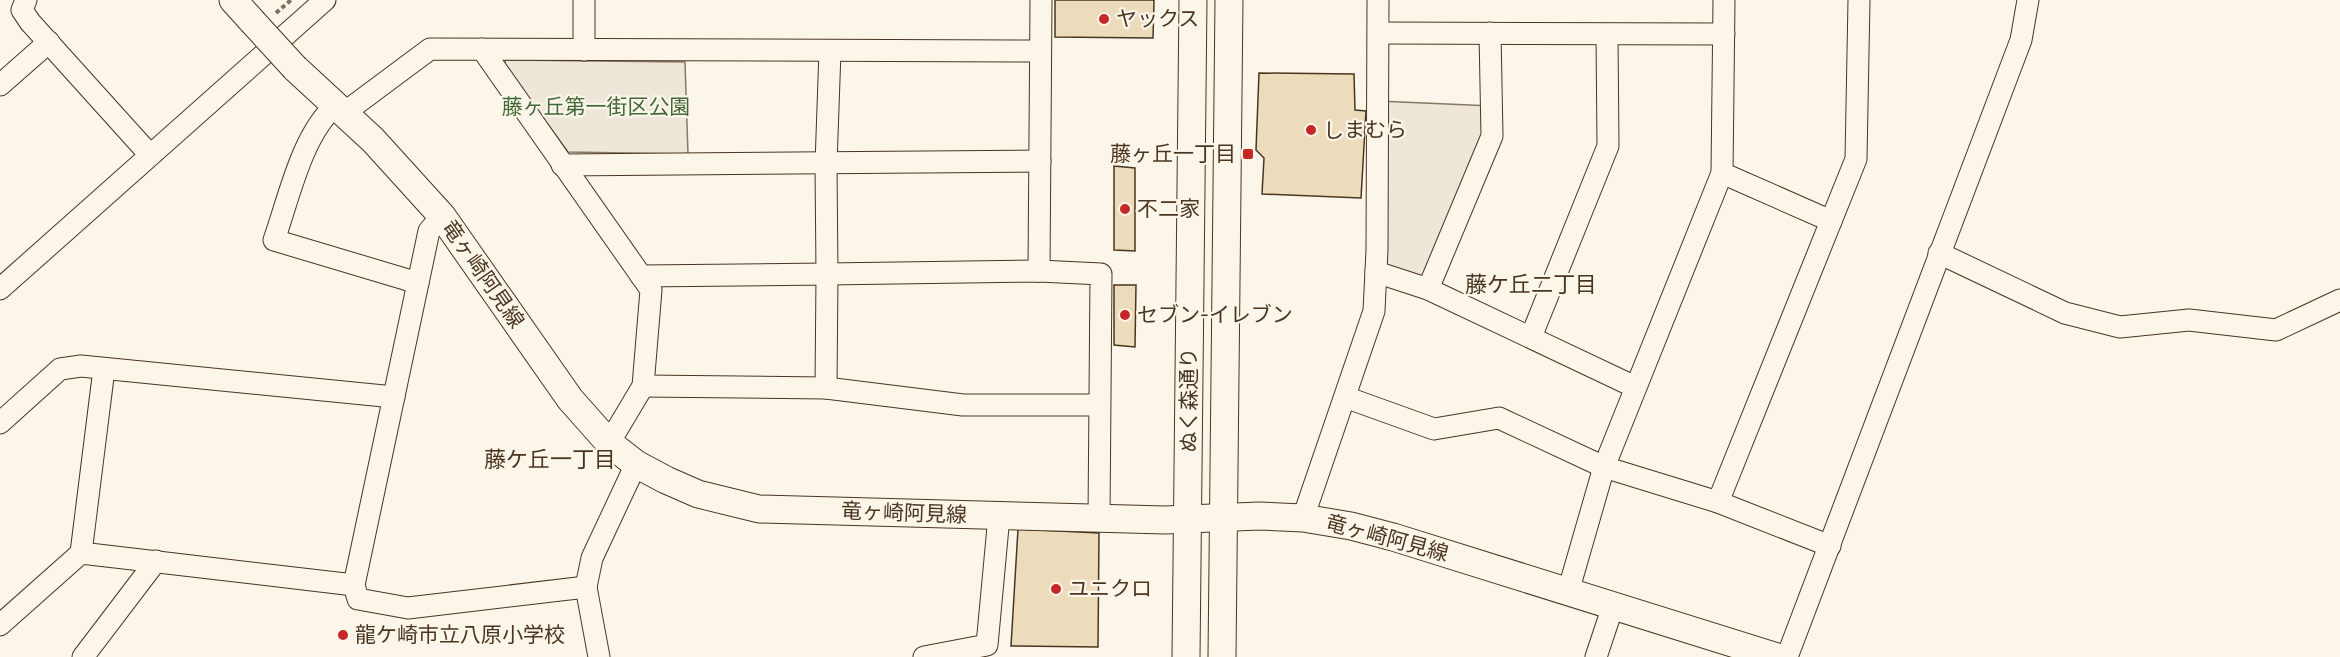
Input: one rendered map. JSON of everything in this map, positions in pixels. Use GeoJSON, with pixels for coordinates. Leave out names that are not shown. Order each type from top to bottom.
{"type":"FeatureCollection","features":[{"type":"Feature","properties":{"kind":"main road","name":"竜ヶ崎阿見線"},"geometry":{"type":"LineString","coordinates":[[233,0],[261,20],[295,68],[402,170],[442,216],[570,399],[609,443],[636,464],[698,494],[759,509],[1188,520],[1224,517],[1303,518],[1352,526],[1394,537],[1776,657]]}},
{"type":"Feature","properties":{"kind":"main road","name":"ぬく森通り"},"geometry":{"type":"LineString","coordinates":[[1186,657],[1193,0]]}},
{"type":"Feature","properties":{"kind":"main road","name":"ぬく森通り"},"geometry":{"type":"LineString","coordinates":[[1222,657],[1229,0]]}},
{"type":"Feature","properties":{"kind":"street"},"geometry":{"type":"LineString","coordinates":[[0,289],[325,0]]}},
{"type":"Feature","properties":{"kind":"street"},"geometry":{"type":"LineString","coordinates":[[584,0],[584,50]]}},
{"type":"Feature","properties":{"kind":"street"},"geometry":{"type":"LineString","coordinates":[[1039,271],[1041,0]]}},
{"type":"Feature","properties":{"kind":"street"},"geometry":{"type":"LineString","coordinates":[[1303,518],[1374,311],[1378,0]]}},
{"type":"Feature","properties":{"kind":"street"},"geometry":{"type":"LineString","coordinates":[[1568,592],[1604,467],[1722,173],[1724,0]]}},
{"type":"Feature","properties":{"kind":"street"},"geometry":{"type":"LineString","coordinates":[[1718,502],[1856,159],[1859,0]]}},
{"type":"Feature","properties":{"kind":"street"},"geometry":{"type":"LineString","coordinates":[[1787,657],[2021,40],[2028,0]]}},
{"type":"Feature","properties":{"kind":"street"},"geometry":{"type":"LineString","coordinates":[[18,3],[49,42],[150,155]]}},
{"type":"Feature","properties":{"kind":"street"},"geometry":{"type":"LineString","coordinates":[[1379,33],[1724,34]]}},
{"type":"Feature","properties":{"kind":"street"},"geometry":{"type":"LineString","coordinates":[[1428,289],[1492,136],[1490,33]]}},
{"type":"Feature","properties":{"kind":"street"},"geometry":{"type":"LineString","coordinates":[[1531,337],[1608,146],[1607,35]]}},
{"type":"Feature","properties":{"kind":"street"},"geometry":{"type":"LineString","coordinates":[[0,85],[49,42]]}},
{"type":"Feature","properties":{"kind":"street"},"geometry":{"type":"LineString","coordinates":[[418,283],[274,240],[299,167],[317,125],[430,49],[1040,51]]}},
{"type":"Feature","properties":{"kind":"street"},"geometry":{"type":"LineString","coordinates":[[482,49],[651,290],[643,386],[609,443]]}},
{"type":"Feature","properties":{"kind":"street"},"geometry":{"type":"LineString","coordinates":[[826,388],[826,164],[830,51]]}},
{"type":"Feature","properties":{"kind":"street"},"geometry":{"type":"LineString","coordinates":[[562,165],[1040,161]]}},
{"type":"Feature","properties":{"kind":"street"},"geometry":{"type":"LineString","coordinates":[[1722,173],[1831,220]]}},
{"type":"Feature","properties":{"kind":"street"},"geometry":{"type":"LineString","coordinates":[[442,216],[429,231],[354,585],[358,598],[408,608],[586,587]]}},
{"type":"Feature","properties":{"kind":"street"},"geometry":{"type":"LineString","coordinates":[[1939,253],[2065,313],[2120,327],[2189,320],[2276,330],[2340,300]]}},
{"type":"Feature","properties":{"kind":"street"},"geometry":{"type":"LineString","coordinates":[[641,276],[1039,271],[1101,274],[1099,518]]}},
{"type":"Feature","properties":{"kind":"street"},"geometry":{"type":"LineString","coordinates":[[1376,272],[1428,289],[1635,387]]}},
{"type":"Feature","properties":{"kind":"street"},"geometry":{"type":"LineString","coordinates":[[0,423],[60,369],[81,366],[394,397]]}},
{"type":"Feature","properties":{"kind":"street"},"geometry":{"type":"LineString","coordinates":[[0,625],[81,553],[104,369]]}},
{"type":"Feature","properties":{"kind":"street"},"geometry":{"type":"LineString","coordinates":[[643,386],[826,388],[963,405],[1099,405]]}},
{"type":"Feature","properties":{"kind":"street"},"geometry":{"type":"LineString","coordinates":[[1345,397],[1434,429],[1498,418],[1604,467],[1718,502],[1830,546]]}},
{"type":"Feature","properties":{"kind":"street"},"geometry":{"type":"LineString","coordinates":[[599,657],[586,587],[592,558],[636,464]]}},
{"type":"Feature","properties":{"kind":"street"},"geometry":{"type":"LineString","coordinates":[[924,657],[987,645],[999,516]]}},
{"type":"Feature","properties":{"kind":"street"},"geometry":{"type":"LineString","coordinates":[[81,553],[354,585]]}},
{"type":"Feature","properties":{"kind":"street"},"geometry":{"type":"LineString","coordinates":[[83,657],[156,561]]}},
{"type":"Feature","properties":{"kind":"street"},"geometry":{"type":"LineString","coordinates":[[1596,657],[1613,606]]}},
{"type":"Feature","properties":{"kind":"path"},"geometry":{"type":"LineString","coordinates":[[261,20],[291,0]]}},
{"type":"Feature","properties":{"kind":"green space","name":"藤ヶ丘第一街区公園"},"geometry":{"type":"Polygon","coordinates":[[[506,60],[685,62],[688,154],[568,152],[504,64],[506,60]]]}},
{"type":"Feature","properties":{"kind":"green space"},"geometry":{"type":"Polygon","coordinates":[[[1378,101],[1492,106],[1428,289],[1376,272],[1378,101]]]}},
{"type":"Feature","properties":{"kind":"building","name":"ヤックス"},"geometry":{"type":"Polygon","coordinates":[[[1055,0],[1154,0],[1153,38],[1055,37],[1055,0]]]}},
{"type":"Feature","properties":{"kind":"building","name":"しまむら"},"geometry":{"type":"Polygon","coordinates":[[[1259,73],[1354,74],[1355,110],[1366,111],[1361,198],[1262,194],[1264,158],[1256,150],[1259,73]]]}},
{"type":"Feature","properties":{"kind":"building","name":"不二家"},"geometry":{"type":"Polygon","coordinates":[[[1114,166],[1135,168],[1135,251],[1114,250],[1114,166]]]}},
{"type":"Feature","properties":{"kind":"building","name":"セブン-イレブン"},"geometry":{"type":"Polygon","coordinates":[[[1114,285],[1136,285],[1135,347],[1114,345],[1114,285]]]}},
{"type":"Feature","properties":{"kind":"building","name":"ユニクロ"},"geometry":{"type":"Polygon","coordinates":[[[1018,529],[1099,533],[1098,647],[1011,646],[1018,529]]]}},
{"type":"Feature","properties":{"kind":"place","name":"ヤックス"},"geometry":{"type":"Point","coordinates":[1104,19]}},
{"type":"Feature","properties":{"kind":"place","name":"しまむら"},"geometry":{"type":"Point","coordinates":[1311,130]}},
{"type":"Feature","properties":{"kind":"place","name":"藤ヶ丘一丁目"},"geometry":{"type":"Point","coordinates":[1248,154]}},
{"type":"Feature","properties":{"kind":"place","name":"不二家"},"geometry":{"type":"Point","coordinates":[1125,209]}},
{"type":"Feature","properties":{"kind":"place","name":"セブン-イレブン"},"geometry":{"type":"Point","coordinates":[1125,315]}},
{"type":"Feature","properties":{"kind":"place","name":"ユニクロ"},"geometry":{"type":"Point","coordinates":[1056,589]}},
{"type":"Feature","properties":{"kind":"place","name":"龍ケ崎市立八原小学校"},"geometry":{"type":"Point","coordinates":[343,635]}},
{"type":"Feature","properties":{"kind":"district","name":"藤ケ丘二丁目"},"geometry":{"type":"Point","coordinates":[1531,284]}},
{"type":"Feature","properties":{"kind":"district","name":"藤ケ丘一丁目"},"geometry":{"type":"Point","coordinates":[550,459]}}]}
